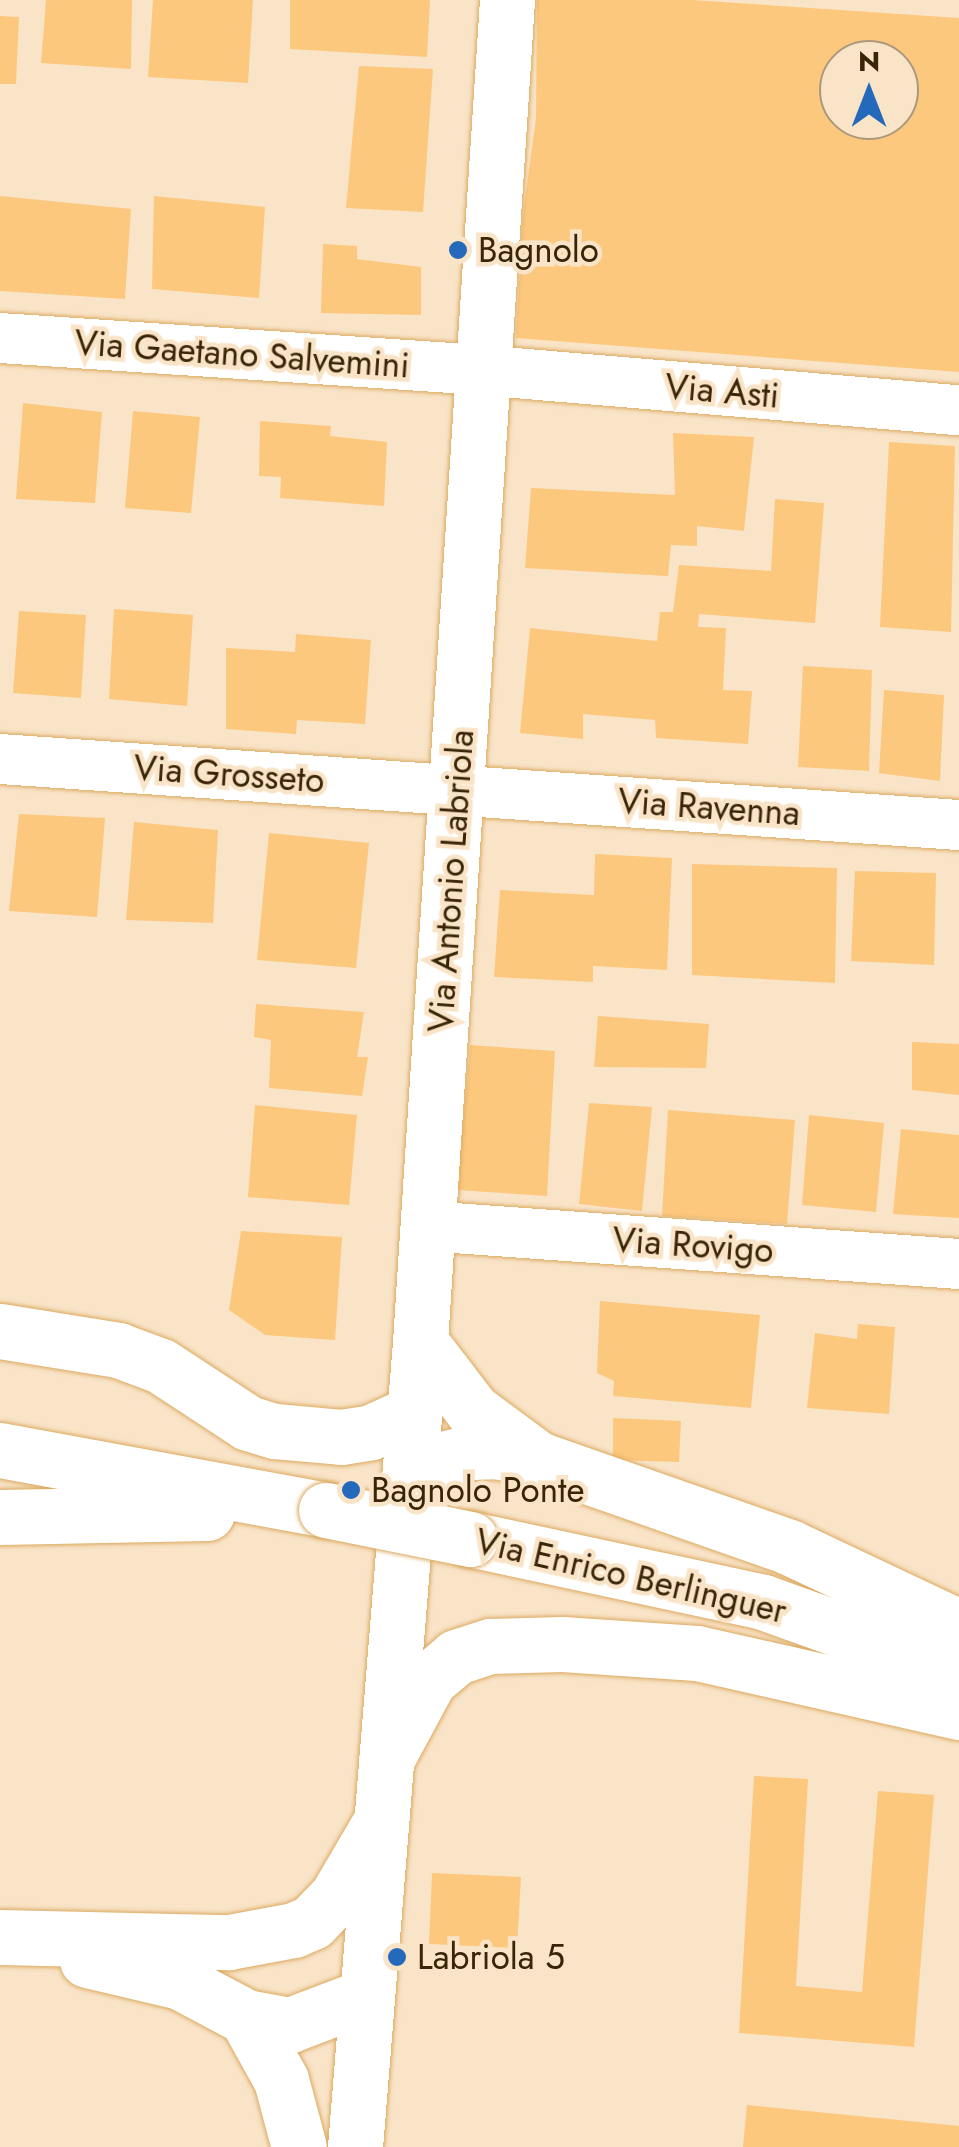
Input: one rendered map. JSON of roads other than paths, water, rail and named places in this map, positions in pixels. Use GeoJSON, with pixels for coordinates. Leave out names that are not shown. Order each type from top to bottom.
{"type":"FeatureCollection","features":[{"type":"Feature","properties":{"kind":"main road","name":"Via Antonio Labriola"},"geometry":{"type":"LineString","coordinates":[[381,1821],[420,1342],[507,0]]}},
{"type":"Feature","properties":{"kind":"main road"},"geometry":{"type":"LineString","coordinates":[[0,1332],[118,1350],[161,1366],[248,1423],[275,1431],[342,1437],[371,1432],[413,1412]]}},
{"type":"Feature","properties":{"kind":"main road"},"geometry":{"type":"LineString","coordinates":[[420,1342],[473,1411],[541,1460]]}},
{"type":"Feature","properties":{"kind":"main road","name":"Via Enrico Berlinguer"},"geometry":{"type":"LineString","coordinates":[[0,1450],[326,1510],[763,1602],[959,1672]]}},
{"type":"Feature","properties":{"kind":"main road"},"geometry":{"type":"LineString","coordinates":[[406,1484],[439,1460],[472,1452],[496,1451],[541,1460],[788,1547],[959,1628]]}},
{"type":"Feature","properties":{"kind":"main road"},"geometry":{"type":"LineString","coordinates":[[0,1517],[326,1510]]}},
{"type":"Feature","properties":{"kind":"main road"},"geometry":{"type":"LineString","coordinates":[[386,1760],[429,1680],[456,1657],[490,1646],[562,1644],[697,1653],[959,1712]]}},
{"type":"Feature","properties":{"kind":"main road"},"geometry":{"type":"LineString","coordinates":[[16,1939],[229,1942],[294,1930],[312,1922],[337,1896],[381,1821]]}},
{"type":"Feature","properties":{"kind":"main road"},"geometry":{"type":"LineString","coordinates":[[355,2147],[381,1821]]}},
{"type":"Feature","properties":{"kind":"main road"},"geometry":{"type":"LineString","coordinates":[[16,1939],[180,1982],[246,2017],[290,2025],[366,1996]]}},
{"type":"Feature","properties":{"kind":"main road"},"geometry":{"type":"LineString","coordinates":[[246,2017],[282,2080],[299,2147]]}},
{"type":"Feature","properties":{"kind":"street","name":"Via Gaetano Salvemini"},"geometry":{"type":"LineString","coordinates":[[0,338],[484,370]]}},
{"type":"Feature","properties":{"kind":"street","name":"Via Asti"},"geometry":{"type":"LineString","coordinates":[[484,370],[959,410]]}},
{"type":"Feature","properties":{"kind":"street","name":"Via Grosseto"},"geometry":{"type":"LineString","coordinates":[[0,759],[458,789]]}},
{"type":"Feature","properties":{"kind":"street","name":"Via Ravenna"},"geometry":{"type":"LineString","coordinates":[[458,789],[959,825]]}},
{"type":"Feature","properties":{"kind":"street","name":"Via Rovigo"},"geometry":{"type":"LineString","coordinates":[[426,1226],[959,1264]]}},
{"type":"Feature","properties":{"kind":"place","name":"Bagnolo"},"geometry":{"type":"Point","coordinates":[458,250]}},
{"type":"Feature","properties":{"kind":"place","name":"Bagnolo Ponte"},"geometry":{"type":"Point","coordinates":[351,1490]}},
{"type":"Feature","properties":{"kind":"place","name":"Labriola 5"},"geometry":{"type":"Point","coordinates":[397,1957]}}]}
